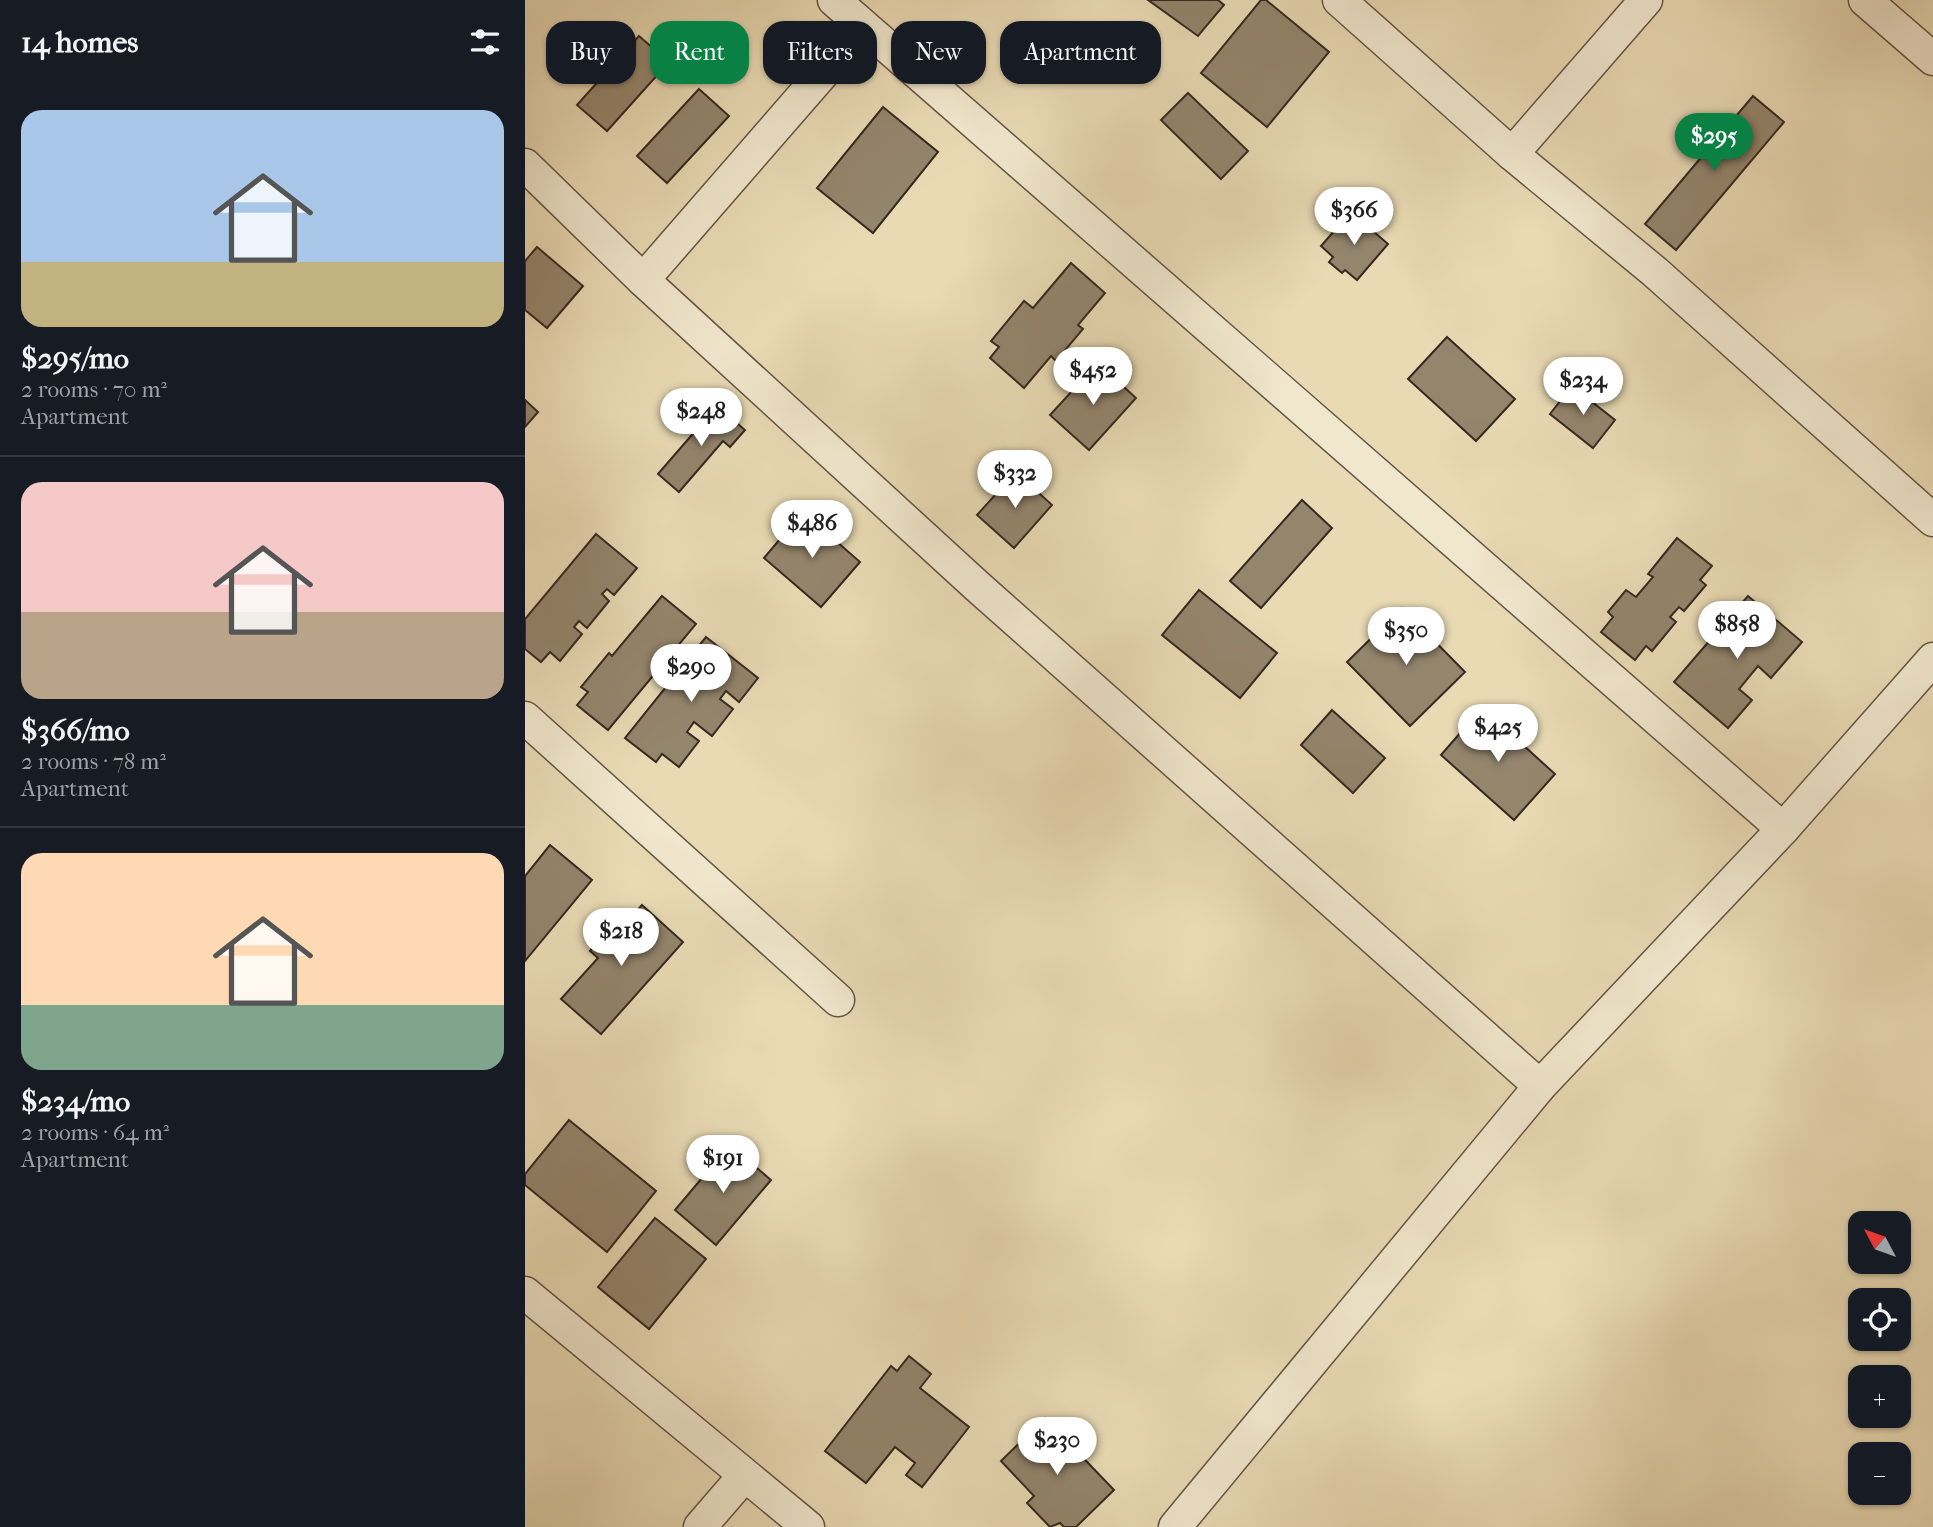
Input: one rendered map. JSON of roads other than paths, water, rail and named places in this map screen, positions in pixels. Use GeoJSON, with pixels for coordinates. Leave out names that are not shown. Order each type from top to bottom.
{"type":"FeatureCollection","features":[{"type":"Feature","properties":{"kind":"street"},"geometry":{"type":"LineString","coordinates":[[834,0],[857,21]]}},
{"type":"Feature","properties":{"kind":"street"},"geometry":{"type":"LineString","coordinates":[[1339,0],[1512,154],[1655,272],[1933,520]]}},
{"type":"Feature","properties":{"kind":"street"},"geometry":{"type":"LineString","coordinates":[[1512,154],[1646,0]]}},
{"type":"Feature","properties":{"kind":"street"},"geometry":{"type":"LineString","coordinates":[[1865,0],[1933,59]]}},
{"type":"Feature","properties":{"kind":"street"},"geometry":{"type":"LineString","coordinates":[[877,39],[1783,829]]}},
{"type":"Feature","properties":{"kind":"street"},"geometry":{"type":"LineString","coordinates":[[643,280],[813,84]]}},
{"type":"Feature","properties":{"kind":"street"},"geometry":{"type":"LineString","coordinates":[[528,173],[977,586],[1540,1086]]}},
{"type":"Feature","properties":{"kind":"street"},"geometry":{"type":"LineString","coordinates":[[1175,1527],[1540,1086],[1783,829],[1933,659]]}},
{"type":"Feature","properties":{"kind":"street"},"geometry":{"type":"LineString","coordinates":[[525,718],[838,1000]]}},
{"type":"Feature","properties":{"kind":"street"},"geometry":{"type":"LineString","coordinates":[[525,1293],[807,1527]]}},
{"type":"Feature","properties":{"kind":"street"},"geometry":{"type":"LineString","coordinates":[[700,1527],[744,1476]]}}]}
